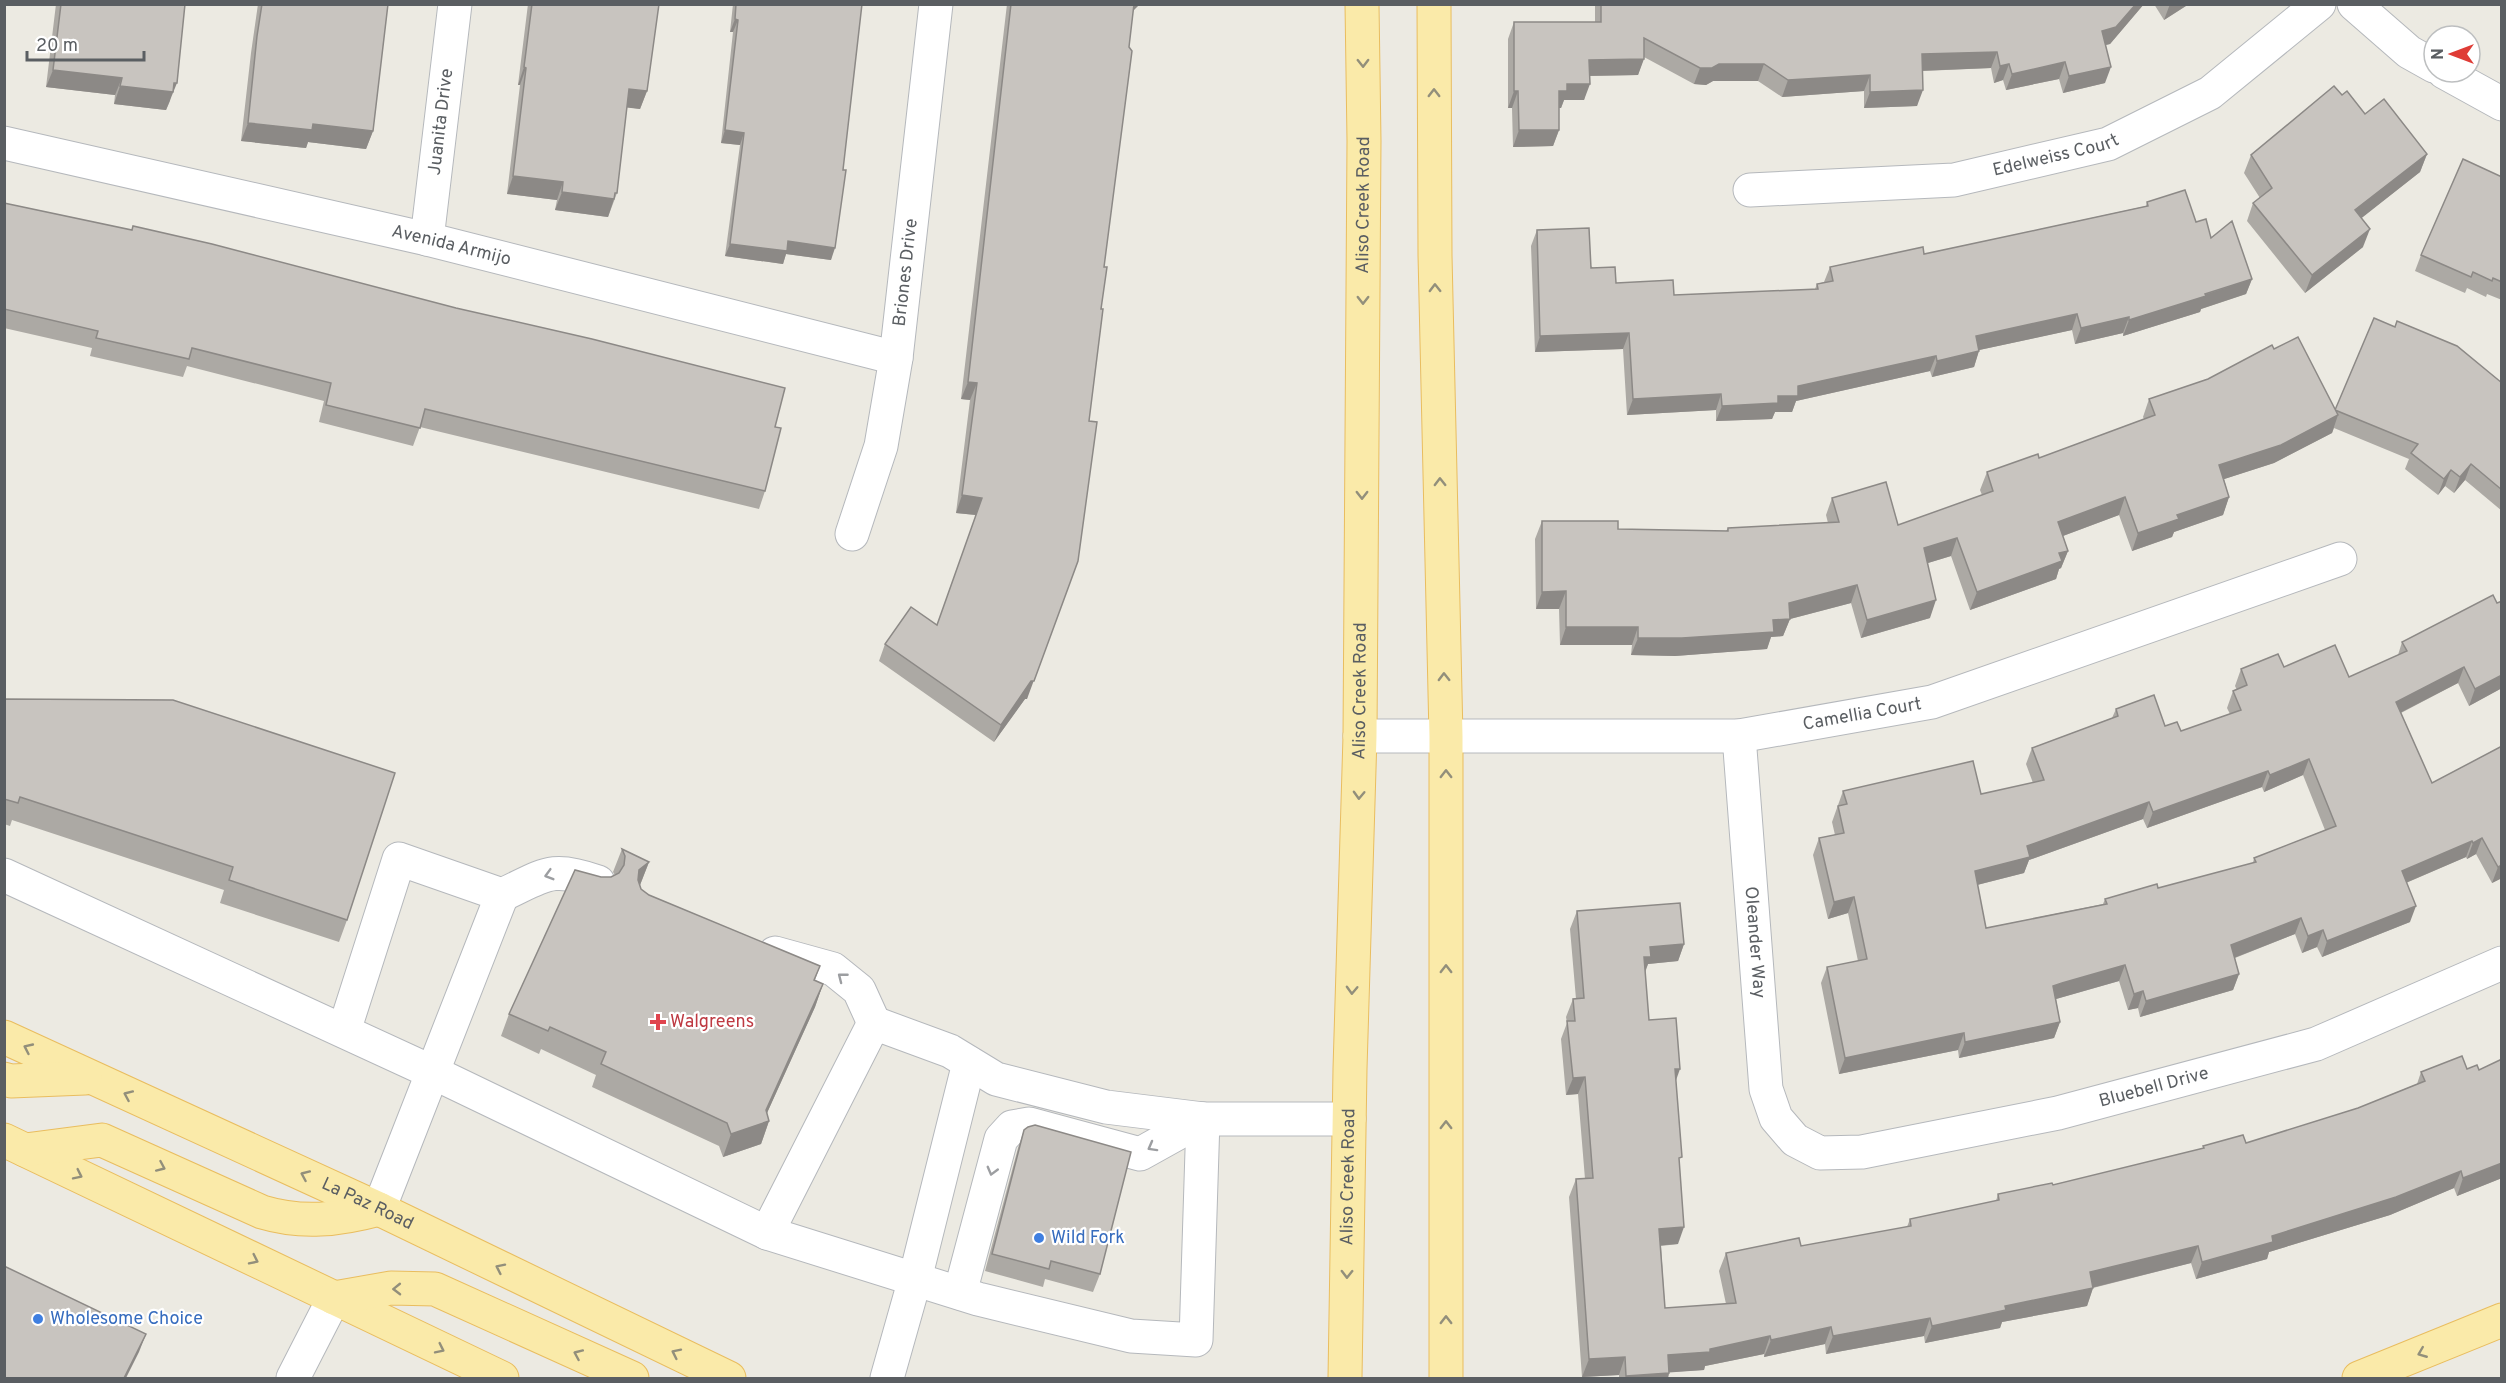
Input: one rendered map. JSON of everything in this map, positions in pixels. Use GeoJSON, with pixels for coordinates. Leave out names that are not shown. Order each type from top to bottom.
{"type":"FeatureCollection","features":[{"type":"Feature","properties":{"kind":"main road","name":"Aliso Creek Road"},"geometry":{"type":"LineString","coordinates":[[1345,1378],[1349,1119],[1360,736],[1364,141],[1362,4]]}},
{"type":"Feature","properties":{"kind":"main road"},"geometry":{"type":"LineString","coordinates":[[1434,4],[1435,255],[1446,736],[1446,1378]]}},
{"type":"Feature","properties":{"kind":"main road","name":"La Paz Road"},"geometry":{"type":"LineString","coordinates":[[4,1037],[378,1209],[729,1378]]}},
{"type":"Feature","properties":{"kind":"main road"},"geometry":{"type":"LineString","coordinates":[[4,1079],[11,1081],[90,1077]]}},
{"type":"Feature","properties":{"kind":"main road"},"geometry":{"type":"LineString","coordinates":[[15,1145],[102,1140],[262,1212],[286,1219],[346,1218],[378,1209]]}},
{"type":"Feature","properties":{"kind":"main road"},"geometry":{"type":"LineString","coordinates":[[15,1145],[502,1378]]}},
{"type":"Feature","properties":{"kind":"main road"},"geometry":{"type":"LineString","coordinates":[[334,1298],[392,1288],[435,1289],[632,1378]]}},
{"type":"Feature","properties":{"kind":"main road"},"geometry":{"type":"LineString","coordinates":[[2359,1378],[2502,1320]]}},
{"type":"Feature","properties":{"kind":"street","name":"Juanita Drive"},"geometry":{"type":"LineString","coordinates":[[427,239],[455,4]]}},
{"type":"Feature","properties":{"kind":"street","name":"Briones Drive"},"geometry":{"type":"LineString","coordinates":[[852,534],[881,446],[896,358],[936,4]]}},
{"type":"Feature","properties":{"kind":"street","name":"Edelweiss Court"},"geometry":{"type":"LineString","coordinates":[[1750,190],[1954,180],[2108,144],[2211,93],[2319,4]]}},
{"type":"Feature","properties":{"kind":"street"},"geometry":{"type":"LineString","coordinates":[[2354,4],[2409,52],[2422,59]]}},
{"type":"Feature","properties":{"kind":"street"},"geometry":{"type":"LineString","coordinates":[[2466,84],[2502,104]]}},
{"type":"Feature","properties":{"kind":"street","name":"Avenida Armijo"},"geometry":{"type":"LineString","coordinates":[[4,143],[427,239],[896,358]]}},
{"type":"Feature","properties":{"kind":"street","name":"Camellia Court"},"geometry":{"type":"LineString","coordinates":[[1360,736],[1739,736],[1932,702],[2340,559]]}},
{"type":"Feature","properties":{"kind":"street","name":"Oleander Way"},"geometry":{"type":"LineString","coordinates":[[1739,736],[1766,1089],[1776,1118],[1795,1140]]}},
{"type":"Feature","properties":{"kind":"street"},"geometry":{"type":"LineString","coordinates":[[344,1031],[399,859],[502,895],[553,872],[576,874],[598,882]]}},
{"type":"Feature","properties":{"kind":"street"},"geometry":{"type":"LineString","coordinates":[[4,875],[432,1072],[767,1233],[960,1293],[1131,1336],[1196,1340],[1203,1119]]}},
{"type":"Feature","properties":{"kind":"street"},"geometry":{"type":"LineString","coordinates":[[378,1209],[502,895]]}},
{"type":"Feature","properties":{"kind":"street"},"geometry":{"type":"LineString","coordinates":[[751,944],[833,969],[860,990],[874,1023],[950,1051],[996,1078],[1106,1107],[1203,1119],[1349,1119]]}},
{"type":"Feature","properties":{"kind":"street","name":"Bluebell Drive"},"geometry":{"type":"LineString","coordinates":[[1795,1140],[1820,1153],[1862,1152],[2058,1113],[2316,1044],[2502,963]]}},
{"type":"Feature","properties":{"kind":"street"},"geometry":{"type":"LineString","coordinates":[[767,1233],[874,1023]]}},
{"type":"Feature","properties":{"kind":"street"},"geometry":{"type":"LineString","coordinates":[[887,1378],[915,1279],[969,1064]]}},
{"type":"Feature","properties":{"kind":"street"},"geometry":{"type":"LineString","coordinates":[[960,1293],[1001,1139],[1012,1127],[1029,1124],[1140,1154],[1203,1119]]}},
{"type":"Feature","properties":{"kind":"street"},"geometry":{"type":"LineString","coordinates":[[292,1378],[334,1298]]}},
{"type":"Feature","properties":{"kind":"building"},"geometry":{"type":"Polygon","coordinates":[[[61,4],[185,4],[177,83],[174,83],[173,92],[120,86],[122,78],[53,70],[61,4]]]}},
{"type":"Feature","properties":{"kind":"building"},"geometry":{"type":"Polygon","coordinates":[[[262,4],[388,4],[373,131],[313,124],[312,130],[248,123],[262,4]]]}},
{"type":"Feature","properties":{"kind":"building"},"geometry":{"type":"Polygon","coordinates":[[[532,4],[659,4],[647,91],[629,89],[617,193],[614,199],[562,192],[563,182],[513,176],[532,4]]]}},
{"type":"Feature","properties":{"kind":"building"},"geometry":{"type":"Polygon","coordinates":[[[736,4],[862,4],[843,170],[846,170],[835,248],[788,241],[787,251],[730,244],[744,133],[725,130],[738,20],[735,19],[736,4]]]}},
{"type":"Feature","properties":{"kind":"building"},"geometry":{"type":"Polygon","coordinates":[[[1011,4],[1134,4],[1129,47],[1132,51],[1104,267],[1107,267],[1101,309],[1103,309],[1089,421],[1097,422],[1078,561],[1034,681],[1031,681],[1001,725],[885,644],[911,607],[937,625],[982,498],[962,495],[977,383],[968,382],[1011,4]]]}},
{"type":"Feature","properties":{"kind":"building"},"geometry":{"type":"Polygon","coordinates":[[[1601,4],[2136,4],[2116,27],[2102,31],[2111,67],[2069,76],[2065,62],[2012,74],[2009,64],[2000,66],[1997,52],[1922,54],[1923,90],[1870,92],[1870,75],[1788,80],[1764,64],[1719,64],[1712,68],[1700,68],[1644,38],[1644,59],[1589,60],[1590,84],[1567,84],[1567,91],[1559,91],[1559,130],[1519,130],[1518,91],[1514,91],[1514,22],[1601,22],[1601,4]]]}},
{"type":"Feature","properties":{"kind":"building"},"geometry":{"type":"Polygon","coordinates":[[[2334,86],[2342,95],[2347,91],[2365,114],[2384,99],[2427,154],[2355,210],[2370,229],[2312,275],[2253,203],[2272,188],[2251,155],[2334,86]]]}},
{"type":"Feature","properties":{"kind":"building"},"geometry":{"type":"Polygon","coordinates":[[[2463,159],[2502,177],[2502,282],[2493,278],[2492,281],[2473,272],[2471,277],[2421,255],[2463,159]]]}},
{"type":"Feature","properties":{"kind":"building"},"geometry":{"type":"Polygon","coordinates":[[[2185,190],[2196,222],[2206,219],[2211,238],[2232,221],[2252,279],[2129,320],[2129,317],[2081,328],[2077,314],[1976,336],[1979,351],[1937,361],[1936,356],[1798,386],[1798,396],[1778,396],[1778,403],[1722,406],[1721,394],[1633,399],[1629,333],[1540,336],[1537,230],[1589,228],[1591,268],[1615,267],[1616,283],[1673,280],[1674,295],[1818,289],[1817,284],[1833,281],[1830,267],[1923,247],[1924,254],[2148,206],[2147,202],[2185,190]]]}},
{"type":"Feature","properties":{"kind":"building"},"geometry":{"type":"Polygon","coordinates":[[[4,203],[132,230],[133,226],[212,244],[456,308],[592,339],[785,388],[775,427],[781,428],[765,491],[425,409],[420,428],[326,405],[331,383],[192,348],[189,359],[96,338],[98,331],[4,309],[4,203]]]}},
{"type":"Feature","properties":{"kind":"building"},"geometry":{"type":"Polygon","coordinates":[[[2374,318],[2395,327],[2397,321],[2457,346],[2502,383],[2502,490],[2471,464],[2460,477],[2451,470],[2444,479],[2411,453],[2418,444],[2335,410],[2374,318]]]}},
{"type":"Feature","properties":{"kind":"building"},"geometry":{"type":"Polygon","coordinates":[[[2298,337],[2338,415],[2281,445],[2219,465],[2229,497],[2177,515],[2179,519],[2138,533],[2125,497],[2058,522],[2068,551],[2059,553],[2062,561],[1977,592],[1957,538],[1924,548],[1936,600],[1867,620],[1857,585],[1789,603],[1790,619],[1773,620],[1774,632],[1682,638],[1638,638],[1638,627],[1566,627],[1566,591],[1542,592],[1542,521],[1618,521],[1618,529],[1728,531],[1728,528],[1839,522],[1832,498],[1886,482],[1898,525],[1993,491],[1987,472],[2038,454],[2039,458],[2155,415],[2149,399],[2208,379],[2272,345],[2274,349],[2298,337]]]}},
{"type":"Feature","properties":{"kind":"building"},"geometry":{"type":"Polygon","coordinates":[[[2493,595],[2497,603],[2502,601],[2502,675],[2475,689],[2464,667],[2396,702],[2432,783],[2502,746],[2502,865],[2498,867],[2482,838],[2402,871],[2416,906],[2327,941],[2323,930],[2308,936],[2301,918],[2231,945],[2239,974],[2146,1001],[2143,991],[2134,994],[2125,965],[2053,986],[2060,1022],[1965,1042],[1964,1033],[1845,1058],[1827,967],[1867,959],[1854,897],[1834,902],[1819,838],[1844,833],[1838,806],[1847,804],[1843,791],[1973,761],[1981,794],[2044,780],[2032,748],[2118,716],[2116,709],[2154,695],[2165,726],[2177,722],[2181,731],[2241,710],[2233,691],[2247,685],[2241,669],[2278,654],[2284,667],[2335,645],[2349,677],[2407,651],[2402,642],[2493,595]],[[2309,759],[2270,775],[2268,771],[2153,812],[2149,802],[2027,846],[2030,857],[1975,871],[1986,928],[2107,904],[2105,899],[2157,884],[2158,888],[2256,862],[2254,858],[2336,826],[2309,759]]]}},
{"type":"Feature","properties":{"kind":"building"},"geometry":{"type":"Polygon","coordinates":[[[4,699],[173,700],[395,773],[347,920],[229,880],[233,867],[20,797],[18,803],[4,799],[4,699]]]}},
{"type":"Feature","properties":{"kind":"building","name":"Walgreens"},"geometry":{"type":"Polygon","coordinates":[[[622,849],[649,862],[639,870],[638,880],[641,889],[649,895],[820,966],[814,980],[823,984],[766,1110],[769,1121],[731,1134],[727,1123],[601,1064],[606,1052],[550,1027],[548,1031],[509,1014],[575,870],[601,877],[611,877],[619,873],[624,865],[625,856],[622,849]]]}},
{"type":"Feature","properties":{"kind":"building"},"geometry":{"type":"Polygon","coordinates":[[[1680,903],[1684,944],[1650,947],[1651,957],[1644,957],[1649,1020],[1676,1018],[1680,1069],[1675,1069],[1682,1157],[1679,1158],[1684,1227],[1659,1229],[1665,1308],[1736,1303],[1726,1253],[1799,1238],[1801,1246],[1911,1226],[1910,1219],[1999,1200],[1998,1194],[2052,1183],[2053,1185],[2204,1148],[2203,1146],[2243,1135],[2246,1143],[2358,1108],[2425,1081],[2421,1072],[2462,1056],[2467,1069],[2477,1065],[2479,1070],[2502,1059],[2502,1163],[2463,1178],[2461,1171],[2396,1197],[2272,1236],[2273,1242],[2202,1262],[2198,1246],[2090,1272],[2093,1288],[2005,1306],[2006,1310],[1932,1326],[1930,1318],[1833,1336],[1831,1327],[1771,1340],[1770,1336],[1710,1349],[1710,1352],[1668,1355],[1669,1373],[1626,1376],[1625,1357],[1589,1359],[1576,1179],[1593,1178],[1585,1077],[1573,1078],[1567,1021],[1575,1021],[1573,999],[1584,998],[1577,911],[1680,903]]]}},
{"type":"Feature","properties":{"kind":"building"},"geometry":{"type":"Polygon","coordinates":[[[1035,1125],[1131,1152],[1100,1274],[1051,1261],[1049,1269],[992,1254],[1024,1130],[1035,1125]]]}},
{"type":"Feature","properties":{"kind":"building","name":"Wholesome Choice"},"geometry":{"type":"Polygon","coordinates":[[[4,1266],[146,1334],[124,1378],[4,1378],[4,1266]]]}},
{"type":"Feature","properties":{"kind":"place","name":"Walgreens"},"geometry":{"type":"Point","coordinates":[658,1022]}},
{"type":"Feature","properties":{"kind":"place","name":"Wild Fork"},"geometry":{"type":"Point","coordinates":[1039,1238]}},
{"type":"Feature","properties":{"kind":"place","name":"Wholesome Choice"},"geometry":{"type":"Point","coordinates":[38,1319]}}]}
